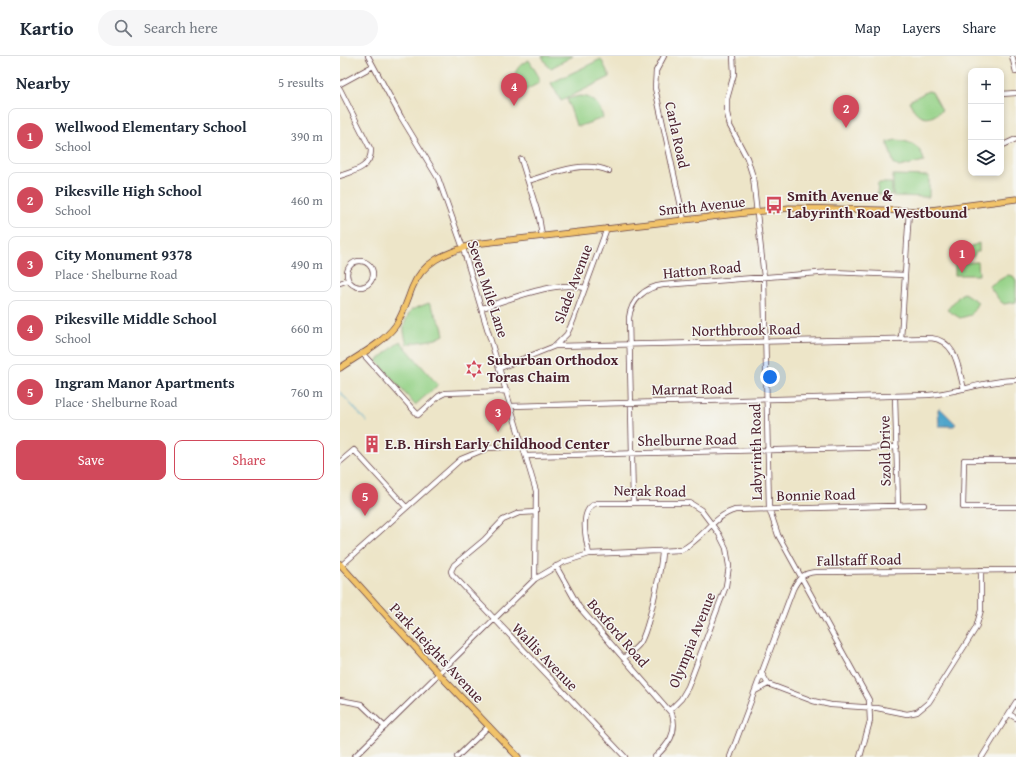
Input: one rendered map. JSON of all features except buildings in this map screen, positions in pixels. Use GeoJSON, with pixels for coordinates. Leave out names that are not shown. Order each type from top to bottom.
{"type":"FeatureCollection","features":[{"type":"Feature","properties":{"kind":"main road","name":"Smith Avenue"},"geometry":{"type":"LineString","coordinates":[[463,248],[480,243],[757,211],[798,208],[909,211],[944,209],[1016,199]]}},
{"type":"Feature","properties":{"kind":"main road"},"geometry":{"type":"LineString","coordinates":[[340,368],[384,338],[396,325],[414,283],[423,270],[435,259],[463,248]]}},
{"type":"Feature","properties":{"kind":"main road","name":"Park Heights Avenue"},"geometry":{"type":"LineString","coordinates":[[341,565],[438,673],[518,757]]}},
{"type":"Feature","properties":{"kind":"street","name":"Seven Mile Lane"},"geometry":{"type":"LineString","coordinates":[[368,56],[438,178],[463,248],[536,491],[535,579]]}},
{"type":"Feature","properties":{"kind":"street","name":"Carla Road"},"geometry":{"type":"LineString","coordinates":[[664,56],[656,71],[655,88],[684,220]]}},
{"type":"Feature","properties":{"kind":"street","name":"Labyrinth Road"},"geometry":{"type":"LineString","coordinates":[[733,56],[734,74],[727,99],[728,119],[750,166],[757,211],[764,277],[769,508],[776,531],[867,694],[871,707]]}},
{"type":"Feature","properties":{"kind":"street"},"geometry":{"type":"LineString","coordinates":[[1014,58],[1016,72]]}},
{"type":"Feature","properties":{"kind":"street"},"geometry":{"type":"LineString","coordinates":[[340,84],[374,66]]}},
{"type":"Feature","properties":{"kind":"street"},"geometry":{"type":"LineString","coordinates":[[340,89],[370,146],[371,154],[366,165],[340,176]]}},
{"type":"Feature","properties":{"kind":"street"},"geometry":{"type":"LineString","coordinates":[[1004,94],[1016,93]]}},
{"type":"Feature","properties":{"kind":"street"},"geometry":{"type":"LineString","coordinates":[[1004,145],[1016,139]]}},
{"type":"Feature","properties":{"kind":"street"},"geometry":{"type":"LineString","coordinates":[[521,159],[539,217],[542,236]]}},
{"type":"Feature","properties":{"kind":"street"},"geometry":{"type":"LineString","coordinates":[[528,181],[584,166],[595,166],[609,171]]}},
{"type":"Feature","properties":{"kind":"street"},"geometry":{"type":"LineString","coordinates":[[901,339],[909,211]]}},
{"type":"Feature","properties":{"kind":"street","name":"Slade Avenue"},"geometry":{"type":"LineString","coordinates":[[556,346],[567,334],[607,228]]}},
{"type":"Feature","properties":{"kind":"street"},"geometry":{"type":"LineString","coordinates":[[356,262],[367,263],[372,269],[373,277],[366,286],[358,287],[348,280],[347,270],[356,262]]}},
{"type":"Feature","properties":{"kind":"street","name":"Hatton Road"},"geometry":{"type":"LineString","coordinates":[[633,502],[629,318],[631,308],[637,298],[652,288],[663,285],[838,272],[905,275]]}},
{"type":"Feature","properties":{"kind":"street"},"geometry":{"type":"LineString","coordinates":[[340,283],[348,280]]}},
{"type":"Feature","properties":{"kind":"street"},"geometry":{"type":"LineString","coordinates":[[482,308],[544,290],[570,286],[585,288]]}},
{"type":"Feature","properties":{"kind":"street","name":"Northbrook Road"},"geometry":{"type":"LineString","coordinates":[[500,368],[556,346],[936,339],[949,345],[955,357],[964,389]]}},
{"type":"Feature","properties":{"kind":"street"},"geometry":{"type":"LineString","coordinates":[[362,353],[418,415],[438,396],[445,393],[507,391]]}},
{"type":"Feature","properties":{"kind":"street","name":"Marnat Road"},"geometry":{"type":"LineString","coordinates":[[511,406],[940,395],[991,382],[1016,380]]}},
{"type":"Feature","properties":{"kind":"street","name":"Szold Drive"},"geometry":{"type":"LineString","coordinates":[[895,396],[898,506]]}},
{"type":"Feature","properties":{"kind":"street"},"geometry":{"type":"LineString","coordinates":[[341,565],[448,469],[466,456],[488,448],[523,446]]}},
{"type":"Feature","properties":{"kind":"street","name":"Shelburne Road"},"geometry":{"type":"LineString","coordinates":[[526,456],[897,447]]}},
{"type":"Feature","properties":{"kind":"street"},"geometry":{"type":"LineString","coordinates":[[340,462],[354,450],[406,507]]}},
{"type":"Feature","properties":{"kind":"street"},"geometry":{"type":"LineString","coordinates":[[1016,460],[964,460],[964,507],[1016,507]]}},
{"type":"Feature","properties":{"kind":"street","name":"Nerak Road"},"geometry":{"type":"LineString","coordinates":[[589,554],[586,530],[586,513],[591,505],[602,502],[690,503],[701,510],[713,524]]}},
{"type":"Feature","properties":{"kind":"street","name":"Bonnie Road"},"geometry":{"type":"LineString","coordinates":[[535,579],[571,559],[589,554],[662,552],[676,551],[685,548],[731,511],[769,508],[924,505]]}},
{"type":"Feature","properties":{"kind":"street","name":"Wallis Avenue"},"geometry":{"type":"LineString","coordinates":[[536,512],[519,513],[503,520],[484,540],[454,565],[451,571],[454,577],[493,620],[625,757]]}},
{"type":"Feature","properties":{"kind":"street","name":"Olympia Avenue"},"geometry":{"type":"LineString","coordinates":[[655,757],[668,744],[673,736],[674,720],[670,710],[681,699],[688,687],[728,579],[728,554],[723,541],[713,524]]}},
{"type":"Feature","properties":{"kind":"street"},"geometry":{"type":"LineString","coordinates":[[624,658],[636,648],[643,637],[659,575],[662,552]]}},
{"type":"Feature","properties":{"kind":"street","name":"Boxford Road"},"geometry":{"type":"LineString","coordinates":[[556,566],[579,607],[670,710]]}},
{"type":"Feature","properties":{"kind":"street"},"geometry":{"type":"LineString","coordinates":[[754,693],[762,686],[768,684],[821,703],[840,706],[871,707],[907,714],[917,712],[930,702],[978,624],[981,610],[981,570]]}},
{"type":"Feature","properties":{"kind":"street","name":"Fallstaff Road"},"geometry":{"type":"LineString","coordinates":[[730,757],[793,589],[801,576],[815,572],[1016,570]]}},
{"type":"Feature","properties":{"kind":"street"},"geometry":{"type":"LineString","coordinates":[[354,757],[535,579]]}},
{"type":"Feature","properties":{"kind":"street"},"geometry":{"type":"LineString","coordinates":[[761,672],[768,684]]}},
{"type":"Feature","properties":{"kind":"street"},"geometry":{"type":"LineString","coordinates":[[340,700],[361,704],[385,727]]}},
{"type":"Feature","properties":{"kind":"street"},"geometry":{"type":"LineString","coordinates":[[982,757],[1016,702]]}},
{"type":"Feature","properties":{"kind":"street"},"geometry":{"type":"LineString","coordinates":[[860,757],[867,732],[871,707]]}},
{"type":"Feature","properties":{"kind":"street"},"geometry":{"type":"LineString","coordinates":[[1009,714],[1016,718]]}},
{"type":"Feature","properties":{"kind":"street"},"geometry":{"type":"LineString","coordinates":[[457,757],[489,726]]}},
{"type":"Feature","properties":{"kind":"green space"},"geometry":{"type":"Polygon","coordinates":[[[542,56],[573,56],[551,68],[548,67],[542,56]]]}},
{"type":"Feature","properties":{"kind":"green space"},"geometry":{"type":"Polygon","coordinates":[[[601,59],[610,77],[561,101],[551,83],[601,59]]]}},
{"type":"Feature","properties":{"kind":"green space"},"geometry":{"type":"Polygon","coordinates":[[[529,60],[539,77],[539,83],[518,94],[514,84],[515,74],[520,66],[529,60]]]}},
{"type":"Feature","properties":{"kind":"green space"},"geometry":{"type":"Polygon","coordinates":[[[928,91],[932,92],[942,110],[932,117],[927,118],[915,112],[909,101],[928,91]]]}},
{"type":"Feature","properties":{"kind":"green space"},"geometry":{"type":"Polygon","coordinates":[[[579,96],[592,99],[598,105],[603,118],[580,126],[576,125],[567,99],[579,96]]]}},
{"type":"Feature","properties":{"kind":"green space"},"geometry":{"type":"Polygon","coordinates":[[[896,140],[910,143],[918,148],[924,161],[899,167],[894,164],[887,142],[896,140]]]}},
{"type":"Feature","properties":{"kind":"green space"},"geometry":{"type":"Polygon","coordinates":[[[893,175],[929,176],[929,197],[893,196],[893,175]]]}},
{"type":"Feature","properties":{"kind":"green space"},"geometry":{"type":"Polygon","coordinates":[[[878,183],[892,183],[892,195],[877,194],[878,183]]]}},
{"type":"Feature","properties":{"kind":"green space"},"geometry":{"type":"Polygon","coordinates":[[[979,243],[979,252],[976,252],[973,257],[966,253],[972,246],[979,243]]]}},
{"type":"Feature","properties":{"kind":"green space"},"geometry":{"type":"Polygon","coordinates":[[[956,246],[964,247],[965,253],[954,258],[951,249],[956,246]]]}},
{"type":"Feature","properties":{"kind":"green space"},"geometry":{"type":"Polygon","coordinates":[[[978,262],[979,275],[955,275],[955,263],[978,262]]]}},
{"type":"Feature","properties":{"kind":"green space"},"geometry":{"type":"Polygon","coordinates":[[[1008,275],[1013,276],[1016,280],[1016,302],[1004,304],[989,286],[1008,275]]]}},
{"type":"Feature","properties":{"kind":"green space"},"geometry":{"type":"Polygon","coordinates":[[[964,293],[978,302],[971,315],[960,318],[947,310],[960,295],[964,293]]]}},
{"type":"Feature","properties":{"kind":"green space"},"geometry":{"type":"Polygon","coordinates":[[[429,303],[442,326],[444,335],[436,339],[407,344],[404,334],[404,326],[408,315],[411,310],[429,303]]]}},
{"type":"Feature","properties":{"kind":"green space"},"geometry":{"type":"Polygon","coordinates":[[[400,341],[438,385],[415,405],[377,361],[400,341]]]}},
{"type":"Feature","properties":{"kind":"water"},"geometry":{"type":"Polygon","coordinates":[[[940,408],[956,424],[954,426],[939,426],[938,409],[940,408]]]}},
{"type":"Feature","properties":{"kind":"waterway"},"geometry":{"type":"LineString","coordinates":[[340,392],[367,422]]}},
{"type":"Feature","properties":{"kind":"place","name":"Pikesville Middle School"},"geometry":{"type":"Point","coordinates":[514,106]}},
{"type":"Feature","properties":{"kind":"place","name":"Pikesville High School"},"geometry":{"type":"Point","coordinates":[846,128]}},
{"type":"Feature","properties":{"kind":"place","name":"Smith Avenue & Labyrinth Road Westbound"},"geometry":{"type":"Point","coordinates":[774,205]}},
{"type":"Feature","properties":{"kind":"place","name":"Wellwood Elementary School"},"geometry":{"type":"Point","coordinates":[962,273]}},
{"type":"Feature","properties":{"kind":"place","name":"Suburban Orthodox Toras Chaim"},"geometry":{"type":"Point","coordinates":[474,369]}},
{"type":"Feature","properties":{"kind":"place","name":"City Monument 9378"},"geometry":{"type":"Point","coordinates":[498,432]}},
{"type":"Feature","properties":{"kind":"place","name":"E.B. Hirsh Early Childhood Center"},"geometry":{"type":"Point","coordinates":[372,444]}},
{"type":"Feature","properties":{"kind":"place","name":"Ingram Manor Apartments"},"geometry":{"type":"Point","coordinates":[365,516]}}]}
